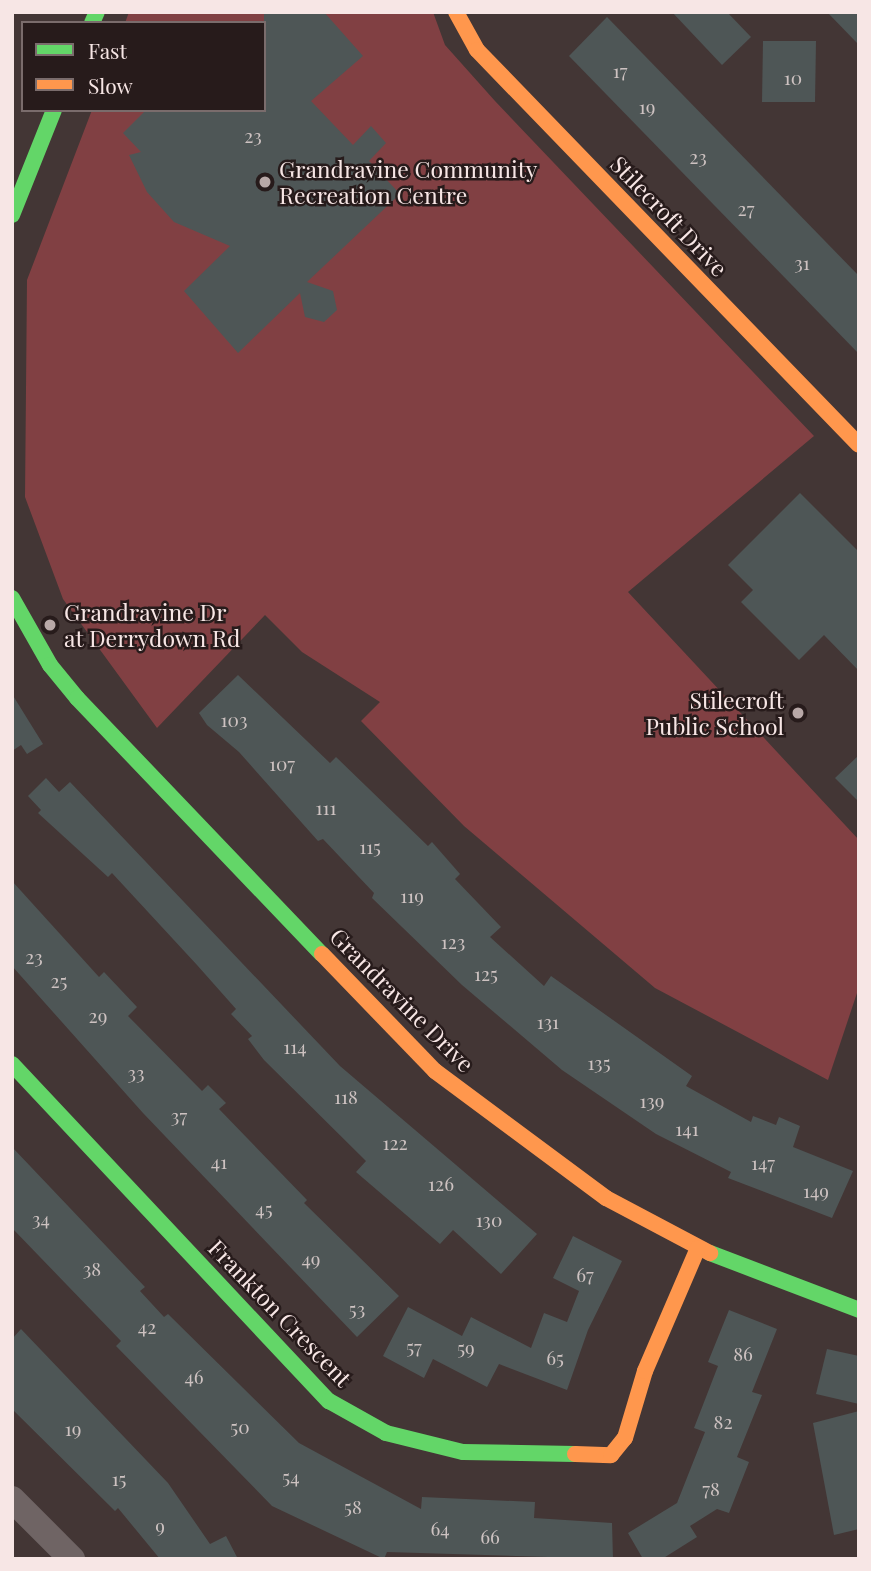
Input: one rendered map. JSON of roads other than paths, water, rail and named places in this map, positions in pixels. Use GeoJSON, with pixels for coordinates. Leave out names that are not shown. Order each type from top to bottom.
{"type":"FeatureCollection","features":[{"type":"Feature","properties":{"kind":"street","name":"Stilecroft Drive"},"geometry":{"type":"LineString","coordinates":[[456,12],[477,50],[859,445]]}},
{"type":"Feature","properties":{"kind":"street"},"geometry":{"type":"LineString","coordinates":[[12,215],[53,112]]}},
{"type":"Feature","properties":{"kind":"street","name":"Grandravine Drive"},"geometry":{"type":"LineString","coordinates":[[15,615],[76,698],[435,1071],[606,1198],[698,1248],[859,1310]]}},
{"type":"Feature","properties":{"kind":"street","name":"Frankton Crescent"},"geometry":{"type":"LineString","coordinates":[[12,1065],[329,1401],[386,1433],[463,1452],[611,1455],[625,1438],[645,1371],[698,1248]]}},
{"type":"Feature","properties":{"kind":"street"},"geometry":{"type":"LineString","coordinates":[[12,1499],[72,1559]]}},
{"type":"Feature","properties":{"kind":"place","name":"Grandravine Community Recreation Centre"},"geometry":{"type":"Point","coordinates":[265,182]}},
{"type":"Feature","properties":{"kind":"place","name":"Grandravine Dr at Derrydown Rd"},"geometry":{"type":"Point","coordinates":[50,625]}},
{"type":"Feature","properties":{"kind":"place","name":"Stilecroft Public School"},"geometry":{"type":"Point","coordinates":[798,713]}}]}
